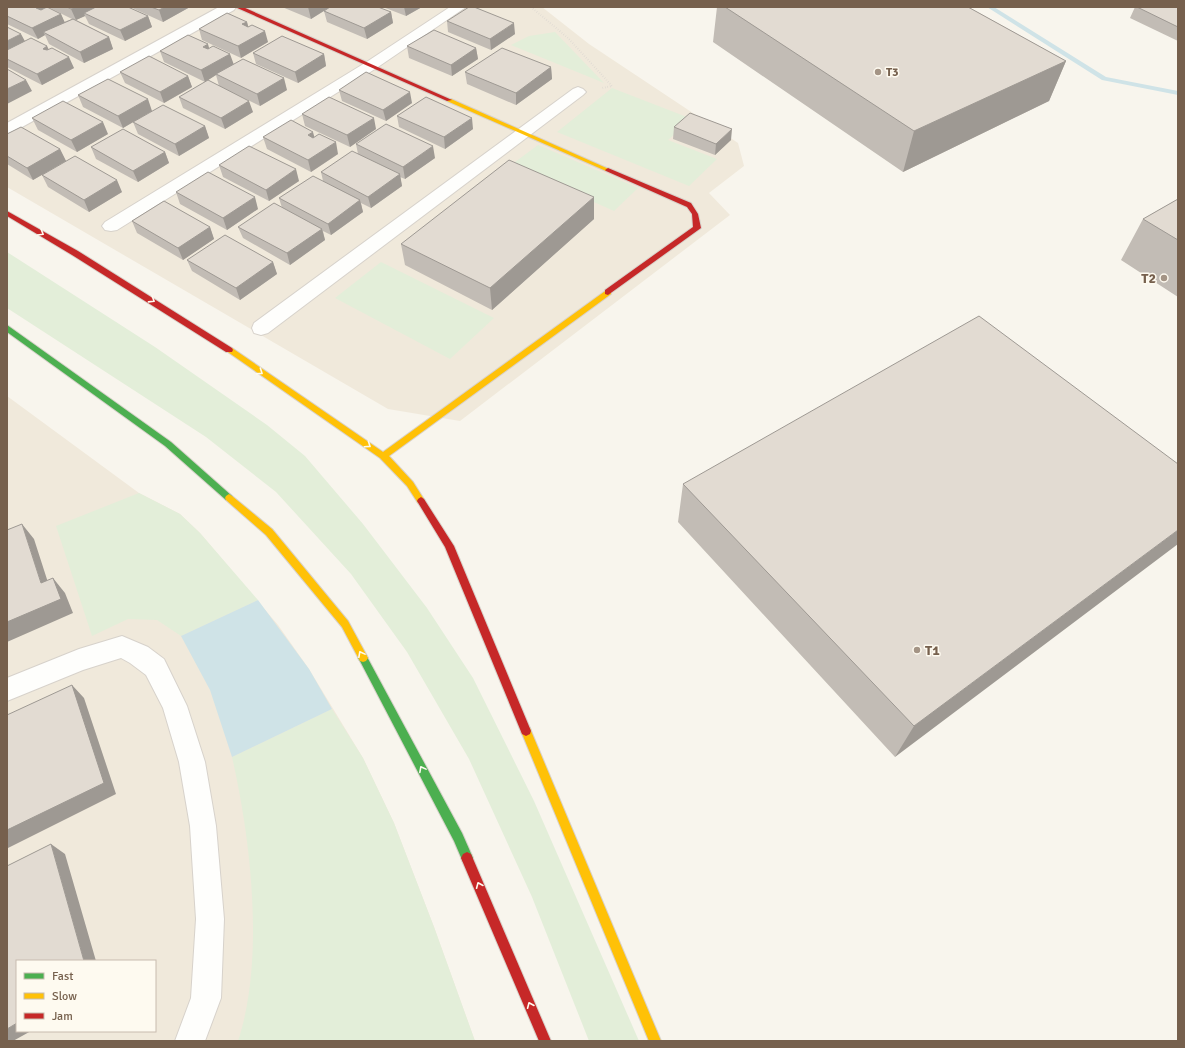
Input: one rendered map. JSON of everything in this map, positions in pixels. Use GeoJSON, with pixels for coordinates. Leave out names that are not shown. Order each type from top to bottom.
{"type":"FeatureCollection","features":[{"type":"Feature","properties":{"kind":"main road"},"geometry":{"type":"LineString","coordinates":[[238,7],[690,205],[695,214],[697,228],[384,456]]}},
{"type":"Feature","properties":{"kind":"main road"},"geometry":{"type":"LineString","coordinates":[[7,213],[75,253],[201,332],[384,456],[410,484],[449,546],[655,1041]]}},
{"type":"Feature","properties":{"kind":"main road"},"geometry":{"type":"LineString","coordinates":[[7,328],[168,444],[263,526],[345,624],[458,837],[545,1041]]}},
{"type":"Feature","properties":{"kind":"street"},"geometry":{"type":"LineString","coordinates":[[7,129],[230,7]]}},
{"type":"Feature","properties":{"kind":"street"},"geometry":{"type":"LineString","coordinates":[[111,226],[370,66],[459,7]]}},
{"type":"Feature","properties":{"kind":"street"},"geometry":{"type":"LineString","coordinates":[[261,328],[578,92]]}},
{"type":"Feature","properties":{"kind":"street"},"geometry":{"type":"LineString","coordinates":[[7,690],[79,660],[122,647],[139,655],[155,667],[175,706],[192,762],[203,826],[210,918],[206,998],[190,1041]]}},
{"type":"Feature","properties":{"kind":"path"},"geometry":{"type":"LineString","coordinates":[[532,7],[568,38],[612,86],[578,92]]}},
{"type":"Feature","properties":{"kind":"shaded area"},"geometry":{"type":"Polygon","coordinates":[[[7,7],[542,7],[589,44],[738,143],[744,166],[709,193],[730,215],[460,421],[388,409],[7,187],[7,7]]]}},
{"type":"Feature","properties":{"kind":"shaded area"},"geometry":{"type":"Polygon","coordinates":[[[7,396],[139,493],[180,514],[200,533],[278,625],[309,669],[363,758],[394,823],[434,927],[475,1041],[7,1041],[7,396]]]}},
{"type":"Feature","properties":{"kind":"shaded area"},"geometry":{"type":"Polygon","coordinates":[[[258,600],[309,669],[332,709],[232,757],[210,690],[181,636],[258,600]]]}},
{"type":"Feature","properties":{"kind":"green space"},"geometry":{"type":"Polygon","coordinates":[[[555,32],[604,83],[511,45],[529,36],[555,32]]]}},
{"type":"Feature","properties":{"kind":"green space"},"geometry":{"type":"Polygon","coordinates":[[[612,88],[692,119],[668,140],[717,159],[689,186],[557,132],[612,88]]]}},
{"type":"Feature","properties":{"kind":"green space"},"geometry":{"type":"Polygon","coordinates":[[[538,145],[638,188],[614,211],[511,165],[538,145]]]}},
{"type":"Feature","properties":{"kind":"green space"},"geometry":{"type":"Polygon","coordinates":[[[7,252],[155,347],[267,425],[305,456],[363,524],[427,608],[473,678],[534,801],[639,1041],[589,1041],[532,897],[469,759],[407,652],[351,574],[276,492],[206,437],[7,308],[7,252]]]}},
{"type":"Feature","properties":{"kind":"green space"},"geometry":{"type":"Polygon","coordinates":[[[381,262],[494,318],[450,359],[335,298],[381,262]]]}},
{"type":"Feature","properties":{"kind":"green space"},"geometry":{"type":"Polygon","coordinates":[[[139,493],[180,514],[200,533],[258,600],[181,636],[157,620],[128,619],[92,636],[56,526],[139,493]]]}},
{"type":"Feature","properties":{"kind":"green space"},"geometry":{"type":"Polygon","coordinates":[[[332,709],[363,758],[394,823],[434,927],[475,1041],[238,1041],[246,1009],[251,974],[253,937],[252,899],[245,825],[232,757],[332,709]]]}},
{"type":"Feature","properties":{"kind":"building"},"geometry":{"type":"Polygon","coordinates":[[[7,7],[37,7],[36,8],[41,10],[47,7],[61,14],[32,28],[7,16],[7,7]]]}},
{"type":"Feature","properties":{"kind":"building"},"geometry":{"type":"Polygon","coordinates":[[[96,7],[128,7],[148,16],[120,30],[84,13],[96,7]]]}},
{"type":"Feature","properties":{"kind":"building"},"geometry":{"type":"Polygon","coordinates":[[[151,7],[165,7],[159,10],[151,7]]]}},
{"type":"Feature","properties":{"kind":"building"},"geometry":{"type":"Polygon","coordinates":[[[330,7],[378,7],[391,12],[364,28],[324,11],[330,7]]]}},
{"type":"Feature","properties":{"kind":"building"},"geometry":{"type":"Polygon","coordinates":[[[469,7],[474,7],[514,23],[490,39],[447,21],[469,7]]]}},
{"type":"Feature","properties":{"kind":"building"},"geometry":{"type":"Polygon","coordinates":[[[725,7],[968,7],[1066,61],[914,131],[725,7]]]}},
{"type":"Feature","properties":{"kind":"building"},"geometry":{"type":"Polygon","coordinates":[[[1137,7],[1178,7],[1178,27],[1137,7]]]}},
{"type":"Feature","properties":{"kind":"building"},"geometry":{"type":"Polygon","coordinates":[[[227,13],[247,22],[242,24],[248,27],[252,25],[265,31],[238,46],[199,29],[227,13]]]}},
{"type":"Feature","properties":{"kind":"building"},"geometry":{"type":"Polygon","coordinates":[[[73,19],[109,37],[80,52],[43,32],[73,19]]]}},
{"type":"Feature","properties":{"kind":"building"},"geometry":{"type":"Polygon","coordinates":[[[7,27],[21,34],[7,41],[7,27]]]}},
{"type":"Feature","properties":{"kind":"building"},"geometry":{"type":"Polygon","coordinates":[[[434,30],[476,48],[451,65],[407,46],[434,30]]]}},
{"type":"Feature","properties":{"kind":"building"},"geometry":{"type":"Polygon","coordinates":[[[188,35],[208,44],[203,47],[208,49],[213,46],[230,54],[201,70],[160,51],[188,35]]]}},
{"type":"Feature","properties":{"kind":"building"},"geometry":{"type":"Polygon","coordinates":[[[282,36],[324,54],[295,72],[253,53],[282,36]]]}},
{"type":"Feature","properties":{"kind":"building"},"geometry":{"type":"Polygon","coordinates":[[[31,38],[47,46],[43,49],[47,50],[52,48],[69,57],[37,74],[7,59],[7,50],[31,38]]]}},
{"type":"Feature","properties":{"kind":"building"},"geometry":{"type":"Polygon","coordinates":[[[502,48],[551,67],[516,93],[465,72],[502,48]]]}},
{"type":"Feature","properties":{"kind":"building"},"geometry":{"type":"Polygon","coordinates":[[[149,56],[188,76],[160,92],[120,72],[149,56]]]}},
{"type":"Feature","properties":{"kind":"building"},"geometry":{"type":"Polygon","coordinates":[[[243,59],[284,78],[257,94],[216,74],[243,59]]]}},
{"type":"Feature","properties":{"kind":"building"},"geometry":{"type":"Polygon","coordinates":[[[7,69],[26,80],[7,89],[7,69]]]}},
{"type":"Feature","properties":{"kind":"building"},"geometry":{"type":"Polygon","coordinates":[[[366,72],[410,92],[383,110],[339,90],[366,72]]]}},
{"type":"Feature","properties":{"kind":"building"},"geometry":{"type":"Polygon","coordinates":[[[108,79],[148,99],[118,116],[78,95],[108,79]]]}},
{"type":"Feature","properties":{"kind":"building"},"geometry":{"type":"Polygon","coordinates":[[[208,80],[249,101],[221,118],[179,97],[208,80]]]}},
{"type":"Feature","properties":{"kind":"building"},"geometry":{"type":"Polygon","coordinates":[[[329,97],[374,118],[347,135],[302,114],[329,97]]]}},
{"type":"Feature","properties":{"kind":"building"},"geometry":{"type":"Polygon","coordinates":[[[426,97],[472,118],[444,137],[397,116],[426,97]]]}},
{"type":"Feature","properties":{"kind":"building"},"geometry":{"type":"Polygon","coordinates":[[[63,101],[103,122],[71,140],[32,118],[63,101]]]}},
{"type":"Feature","properties":{"kind":"building"},"geometry":{"type":"Polygon","coordinates":[[[163,105],[205,126],[175,144],[133,122],[163,105]]]}},
{"type":"Feature","properties":{"kind":"building"},"geometry":{"type":"Polygon","coordinates":[[[690,113],[732,129],[716,144],[674,127],[690,113]]]}},
{"type":"Feature","properties":{"kind":"building"},"geometry":{"type":"Polygon","coordinates":[[[291,120],[313,132],[308,135],[313,138],[319,134],[336,142],[308,160],[263,137],[291,120]]]}},
{"type":"Feature","properties":{"kind":"building"},"geometry":{"type":"Polygon","coordinates":[[[386,124],[433,146],[403,167],[356,144],[386,124]]]}},
{"type":"Feature","properties":{"kind":"building"},"geometry":{"type":"Polygon","coordinates":[[[21,127],[60,149],[27,168],[7,156],[7,134],[21,127]]]}},
{"type":"Feature","properties":{"kind":"building"},"geometry":{"type":"Polygon","coordinates":[[[123,129],[165,152],[133,171],[91,147],[123,129]]]}},
{"type":"Feature","properties":{"kind":"building"},"geometry":{"type":"Polygon","coordinates":[[[249,146],[296,169],[266,190],[219,165],[249,146]]]}},
{"type":"Feature","properties":{"kind":"building"},"geometry":{"type":"Polygon","coordinates":[[[352,151],[400,174],[368,197],[321,172],[352,151]]]}},
{"type":"Feature","properties":{"kind":"building"},"geometry":{"type":"Polygon","coordinates":[[[75,156],[117,180],[84,200],[42,175],[75,156]]]}},
{"type":"Feature","properties":{"kind":"building"},"geometry":{"type":"Polygon","coordinates":[[[509,160],[594,197],[490,288],[401,244],[509,160]]]}},
{"type":"Feature","properties":{"kind":"building"},"geometry":{"type":"Polygon","coordinates":[[[208,172],[255,197],[223,218],[176,192],[208,172]]]}},
{"type":"Feature","properties":{"kind":"building"},"geometry":{"type":"Polygon","coordinates":[[[313,176],[360,200],[328,224],[279,198],[313,176]]]}},
{"type":"Feature","properties":{"kind":"building"},"geometry":{"type":"Polygon","coordinates":[[[1178,199],[1178,240],[1143,219],[1178,199]]]}},
{"type":"Feature","properties":{"kind":"building"},"geometry":{"type":"Polygon","coordinates":[[[164,201],[210,227],[178,248],[132,221],[164,201]]]}},
{"type":"Feature","properties":{"kind":"building"},"geometry":{"type":"Polygon","coordinates":[[[274,203],[322,229],[287,253],[238,227],[274,203]]]}},
{"type":"Feature","properties":{"kind":"building"},"geometry":{"type":"Polygon","coordinates":[[[225,235],[273,262],[236,288],[187,260],[225,235]]]}},
{"type":"Feature","properties":{"kind":"building","name":"T1"},"geometry":{"type":"Polygon","coordinates":[[[979,316],[1178,464],[1178,530],[914,726],[683,484],[979,316]]]}},
{"type":"Feature","properties":{"kind":"building"},"geometry":{"type":"Polygon","coordinates":[[[22,524],[41,583],[53,578],[61,599],[7,622],[7,530],[22,524]]]}},
{"type":"Feature","properties":{"kind":"building"},"geometry":{"type":"Polygon","coordinates":[[[72,685],[104,783],[7,830],[7,715],[72,685]]]}},
{"type":"Feature","properties":{"kind":"building"},"geometry":{"type":"Polygon","coordinates":[[[51,844],[84,960],[16,960],[16,1024],[7,1029],[7,866],[51,844]]]}},
{"type":"Feature","properties":{"kind":"waterway"},"geometry":{"type":"LineString","coordinates":[[990,7],[1104,79],[1178,93]]}},
{"type":"Feature","properties":{"kind":"traffic: fast"},"geometry":{"type":"LineString","coordinates":[[7,328],[168,444],[229,498]]}},
{"type":"Feature","properties":{"kind":"traffic: fast"},"geometry":{"type":"LineString","coordinates":[[363,658],[458,837],[467,858]]}},
{"type":"Feature","properties":{"kind":"traffic: slow"},"geometry":{"type":"LineString","coordinates":[[449,100],[608,170]]}},
{"type":"Feature","properties":{"kind":"traffic: slow"},"geometry":{"type":"LineString","coordinates":[[383,456],[608,292]]}},
{"type":"Feature","properties":{"kind":"traffic: slow"},"geometry":{"type":"LineString","coordinates":[[229,350],[383,456],[410,484],[421,501]]}},
{"type":"Feature","properties":{"kind":"traffic: slow"},"geometry":{"type":"LineString","coordinates":[[229,498],[269,532],[345,624],[363,658]]}},
{"type":"Feature","properties":{"kind":"traffic: slow"},"geometry":{"type":"LineString","coordinates":[[526,731],[655,1041]]}},
{"type":"Feature","properties":{"kind":"traffic: jam"},"geometry":{"type":"LineString","coordinates":[[238,7],[449,100]]}},
{"type":"Feature","properties":{"kind":"traffic: jam"},"geometry":{"type":"LineString","coordinates":[[608,170],[689,205],[695,214],[697,228],[608,292]]}},
{"type":"Feature","properties":{"kind":"traffic: jam"},"geometry":{"type":"LineString","coordinates":[[7,213],[75,253],[229,350]]}},
{"type":"Feature","properties":{"kind":"traffic: jam"},"geometry":{"type":"LineString","coordinates":[[421,501],[449,546],[526,731]]}},
{"type":"Feature","properties":{"kind":"traffic: jam"},"geometry":{"type":"LineString","coordinates":[[467,858],[545,1041]]}},
{"type":"Feature","properties":{"kind":"place","name":"T3"},"geometry":{"type":"Point","coordinates":[878,72]}},
{"type":"Feature","properties":{"kind":"place","name":"T2"},"geometry":{"type":"Point","coordinates":[1164,278]}},
{"type":"Feature","properties":{"kind":"place","name":"T1"},"geometry":{"type":"Point","coordinates":[917,650]}}]}
